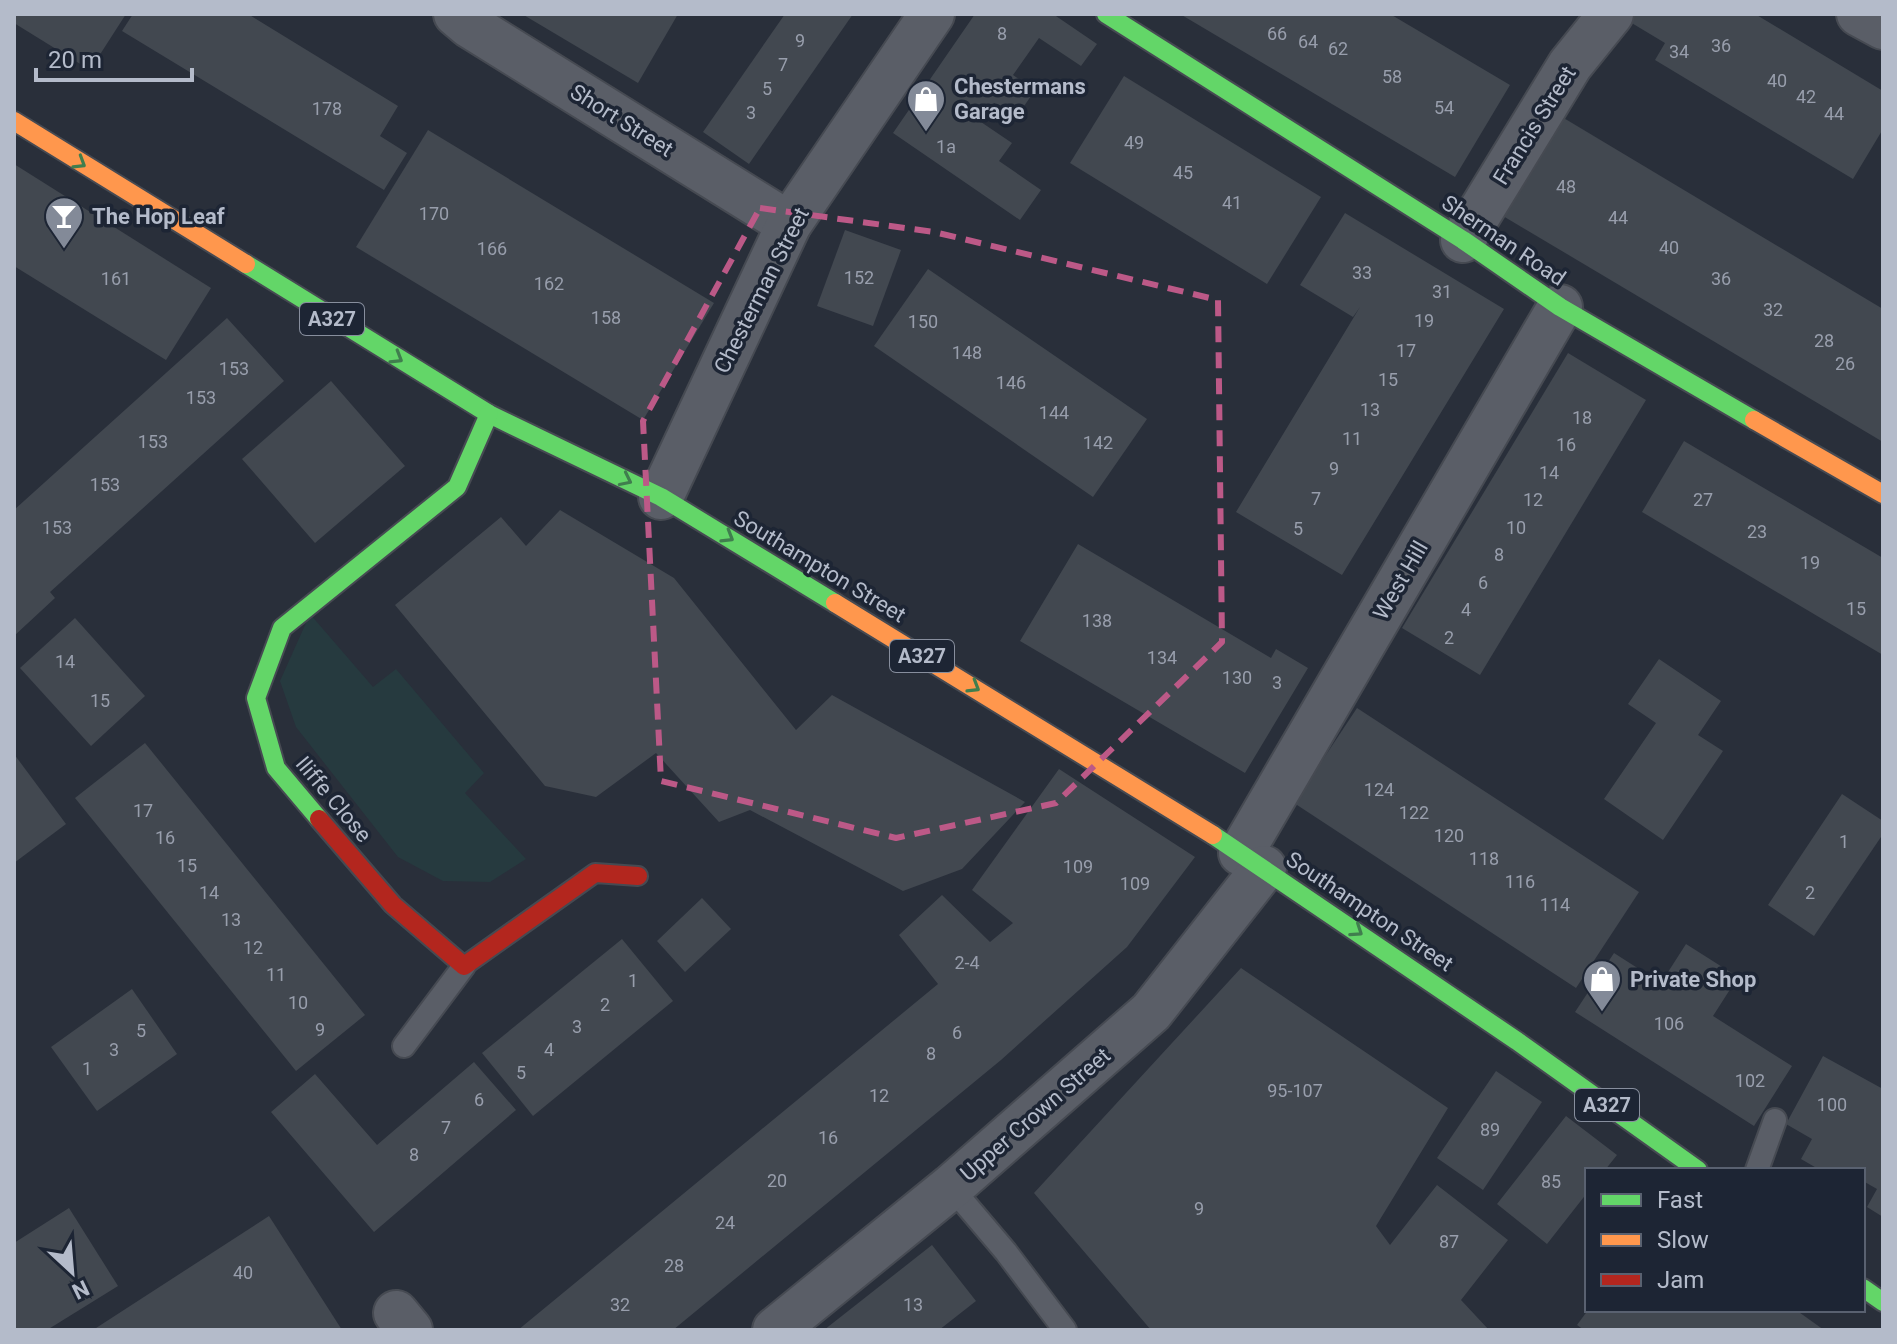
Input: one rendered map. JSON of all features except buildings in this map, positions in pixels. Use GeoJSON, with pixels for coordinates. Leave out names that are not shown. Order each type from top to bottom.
{"type":"FeatureCollection","features":[{"type":"Feature","properties":{"kind":"main road","name":"Sherman Road"},"geometry":{"type":"LineString","coordinates":[[1106,14],[1463,240],[1560,307],[1883,494]]}},
{"type":"Feature","properties":{"kind":"main road","name":"Southampton Street"},"geometry":{"type":"LineString","coordinates":[[14,121],[489,414],[661,497],[1253,860],[1695,1168]]}},
{"type":"Feature","properties":{"kind":"main road","name":"Iliffe Close"},"geometry":{"type":"LineString","coordinates":[[464,966],[393,905],[276,768],[256,698],[282,628],[457,487],[489,414]]}},
{"type":"Feature","properties":{"kind":"main road"},"geometry":{"type":"LineString","coordinates":[[464,966],[595,873],[638,876]]}},
{"type":"Feature","properties":{"kind":"main road"},"geometry":{"type":"LineString","coordinates":[[1865,1289],[1883,1302]]}},
{"type":"Feature","properties":{"kind":"street","name":"Short Street"},"geometry":{"type":"LineString","coordinates":[[456,14],[789,224]]}},
{"type":"Feature","properties":{"kind":"street","name":"Chesterman Street"},"geometry":{"type":"LineString","coordinates":[[661,497],[789,224],[932,14]]}},
{"type":"Feature","properties":{"kind":"street","name":"Francis Street"},"geometry":{"type":"LineString","coordinates":[[1463,240],[1570,65],[1611,14]]}},
{"type":"Feature","properties":{"kind":"street"},"geometry":{"type":"LineString","coordinates":[[1859,14],[1883,27]]}},
{"type":"Feature","properties":{"kind":"street","name":"West Hill"},"geometry":{"type":"LineString","coordinates":[[1253,860],[1560,307]]}},
{"type":"Feature","properties":{"kind":"street","name":"Upper Crown Street"},"geometry":{"type":"LineString","coordinates":[[775,1330],[951,1187],[1151,1012],[1253,860]]}},
{"type":"Feature","properties":{"kind":"lane"},"geometry":{"type":"LineString","coordinates":[[404,1046],[464,966]]}},
{"type":"Feature","properties":{"kind":"lane"},"geometry":{"type":"LineString","coordinates":[[1758,1168],[1775,1120]]}},
{"type":"Feature","properties":{"kind":"lane"},"geometry":{"type":"LineString","coordinates":[[951,1187],[1006,1252],[1065,1330]]}},
{"type":"Feature","properties":{"kind":"highlighted area"},"geometry":{"type":"Polygon","coordinates":[[[760,208],[934,232],[1218,300],[1222,642],[1056,803],[896,838],[661,781],[643,421],[760,208]]]}},
{"type":"Feature","properties":{"kind":"green space"},"geometry":{"type":"Polygon","coordinates":[[[310,614],[373,687],[396,669],[484,773],[465,793],[526,859],[490,882],[443,881],[398,857],[296,727],[280,681],[310,614]]]}},
{"type":"Feature","properties":{"kind":"traffic: fast"},"geometry":{"type":"LineString","coordinates":[[1106,14],[1463,240],[1560,307],[1754,420]]}},
{"type":"Feature","properties":{"kind":"traffic: fast"},"geometry":{"type":"LineString","coordinates":[[246,264],[489,414],[661,497],[835,603]]}},
{"type":"Feature","properties":{"kind":"traffic: fast"},"geometry":{"type":"LineString","coordinates":[[319,819],[276,768],[256,698],[282,628],[457,487],[489,414]]}},
{"type":"Feature","properties":{"kind":"traffic: fast"},"geometry":{"type":"LineString","coordinates":[[1213,835],[1517,1041],[1695,1168]]}},
{"type":"Feature","properties":{"kind":"traffic: fast"},"geometry":{"type":"LineString","coordinates":[[1865,1289],[1883,1302]]}},
{"type":"Feature","properties":{"kind":"traffic: slow"},"geometry":{"type":"LineString","coordinates":[[14,121],[246,264]]}},
{"type":"Feature","properties":{"kind":"traffic: slow"},"geometry":{"type":"LineString","coordinates":[[1754,420],[1883,494]]}},
{"type":"Feature","properties":{"kind":"traffic: slow"},"geometry":{"type":"LineString","coordinates":[[835,603],[1213,835]]}},
{"type":"Feature","properties":{"kind":"traffic: jam"},"geometry":{"type":"LineString","coordinates":[[319,819],[393,905],[464,966],[595,873],[638,876]]}},
{"type":"Feature","properties":{"kind":"place","name":"Chestermans Garage"},"geometry":{"type":"Point","coordinates":[926,133]}},
{"type":"Feature","properties":{"kind":"place","name":"The Hop Leaf"},"geometry":{"type":"Point","coordinates":[64,250]}},
{"type":"Feature","properties":{"kind":"place","name":"Private Shop"},"geometry":{"type":"Point","coordinates":[1602,1013]}}]}
